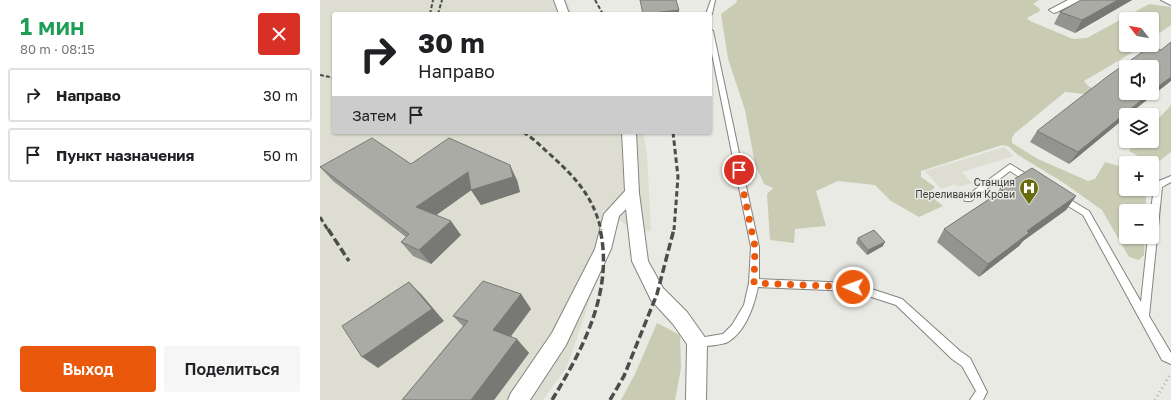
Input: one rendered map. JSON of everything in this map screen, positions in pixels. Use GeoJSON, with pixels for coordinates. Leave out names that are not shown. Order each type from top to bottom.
{"type":"FeatureCollection","features":[{"type":"Feature","properties":{"kind":"street"},"geometry":{"type":"LineString","coordinates":[[559,0],[563,12]]}},
{"type":"Feature","properties":{"kind":"street"},"geometry":{"type":"LineString","coordinates":[[1054,10],[1076,0]]}},
{"type":"Feature","properties":{"kind":"street"},"geometry":{"type":"LineString","coordinates":[[1166,0],[1171,2]]}},
{"type":"Feature","properties":{"kind":"street"},"geometry":{"type":"LineString","coordinates":[[629,134],[632,193],[640,261],[657,294],[680,318],[697,342],[696,400]]}},
{"type":"Feature","properties":{"kind":"street"},"geometry":{"type":"LineString","coordinates":[[518,400],[559,339],[603,249],[612,214],[632,193]]}},
{"type":"Feature","properties":{"kind":"lane"},"geometry":{"type":"LineString","coordinates":[[710,12],[713,0]]}},
{"type":"Feature","properties":{"kind":"lane"},"geometry":{"type":"LineString","coordinates":[[697,342],[725,338],[736,328],[749,306],[754,283],[755,247],[712,41]]}},
{"type":"Feature","properties":{"kind":"lane"},"geometry":{"type":"LineString","coordinates":[[968,199],[1010,167],[1035,182]]}},
{"type":"Feature","properties":{"kind":"lane"},"geometry":{"type":"LineString","coordinates":[[1159,181],[1171,179]]}},
{"type":"Feature","properties":{"kind":"lane"},"geometry":{"type":"LineString","coordinates":[[1054,194],[1086,213],[1166,356],[1171,359]]}},
{"type":"Feature","properties":{"kind":"lane"},"geometry":{"type":"LineString","coordinates":[[1144,317],[1154,196]]}},
{"type":"Feature","properties":{"kind":"lane"},"geometry":{"type":"LineString","coordinates":[[754,283],[853,287],[899,302],[956,355],[966,362],[982,392],[976,400]]}},
{"type":"Feature","properties":{"kind":"path"},"geometry":{"type":"LineString","coordinates":[[1155,400],[1171,373]]}},
{"type":"Feature","properties":{"kind":"shaded area"},"geometry":{"type":"Polygon","coordinates":[[[320,0],[566,0],[571,12],[332,12],[332,134],[643,134],[647,155],[651,231],[637,232],[603,209],[601,267],[567,367],[543,400],[320,400],[320,0]]]}},
{"type":"Feature","properties":{"kind":"shaded area"},"geometry":{"type":"Polygon","coordinates":[[[1004,147],[1014,156],[962,172],[972,183],[958,187],[955,184],[941,189],[925,171],[1004,147]]]}},
{"type":"Feature","properties":{"kind":"green space"},"geometry":{"type":"Polygon","coordinates":[[[737,0],[1039,0],[1033,4],[1039,8],[1040,11],[1027,18],[1030,21],[1073,39],[1087,38],[1119,20],[1119,52],[1133,52],[1084,81],[1088,86],[1132,106],[1129,108],[1119,108],[1119,113],[1084,94],[1065,92],[1015,133],[1012,138],[1012,143],[1038,159],[1088,181],[1095,179],[1105,162],[1119,166],[1119,196],[1146,196],[1146,204],[1119,204],[1119,240],[1102,210],[1064,183],[1018,155],[1008,146],[1002,145],[921,171],[921,177],[935,187],[928,194],[943,206],[919,217],[891,201],[875,185],[838,181],[816,191],[826,226],[795,229],[794,243],[770,240],[767,194],[773,188],[764,184],[755,164],[745,110],[728,59],[721,14],[736,3],[737,0]]]}},
{"type":"Feature","properties":{"kind":"green space"},"geometry":{"type":"Polygon","coordinates":[[[1149,4],[1171,7],[1171,25],[1159,33],[1159,12],[1134,12],[1149,4]]]}},
{"type":"Feature","properties":{"kind":"green space"},"geometry":{"type":"Polygon","coordinates":[[[1159,50],[1171,55],[1149,55],[1138,52],[1159,52],[1159,50]]]}},
{"type":"Feature","properties":{"kind":"green space"},"geometry":{"type":"Polygon","coordinates":[[[1171,105],[1171,152],[1159,161],[1159,156],[1138,156],[1129,151],[1132,148],[1159,148],[1159,118],[1171,105]]]}},
{"type":"Feature","properties":{"kind":"green space"},"geometry":{"type":"Polygon","coordinates":[[[1122,244],[1145,244],[1144,255],[1139,260],[1129,257],[1122,244]]]}},
{"type":"Feature","properties":{"kind":"green space"},"geometry":{"type":"Polygon","coordinates":[[[657,323],[680,335],[681,368],[675,400],[621,400],[635,374],[657,323]]]}},
{"type":"Feature","properties":{"kind":"building"},"geometry":{"type":"Polygon","coordinates":[[[640,0],[676,0],[679,10],[661,12],[643,12],[640,0]]]}},
{"type":"Feature","properties":{"kind":"building"},"geometry":{"type":"Polygon","coordinates":[[[1081,0],[1118,0],[1082,20],[1060,12],[1081,0]]]}},
{"type":"Feature","properties":{"kind":"building"},"geometry":{"type":"Polygon","coordinates":[[[1171,42],[1171,77],[1159,86],[1159,60],[1131,60],[1142,52],[1159,52],[1159,49],[1161,50],[1171,42]]]}},
{"type":"Feature","properties":{"kind":"building"},"geometry":{"type":"Polygon","coordinates":[[[1119,68],[1119,100],[1141,100],[1132,108],[1119,108],[1119,118],[1078,152],[1037,131],[1119,68]]]}},
{"type":"Feature","properties":{"kind":"building"},"geometry":{"type":"Polygon","coordinates":[[[372,138],[411,164],[449,138],[510,165],[513,177],[471,190],[468,172],[416,207],[451,221],[419,250],[401,242],[409,234],[320,167],[372,138]]]}},
{"type":"Feature","properties":{"kind":"building"},"geometry":{"type":"Polygon","coordinates":[[[1032,168],[1076,196],[1027,231],[1029,233],[988,264],[944,229],[1003,190],[1000,188],[1032,168]]]}},
{"type":"Feature","properties":{"kind":"building"},"geometry":{"type":"Polygon","coordinates":[[[874,230],[885,242],[868,250],[858,238],[874,230]]]}},
{"type":"Feature","properties":{"kind":"building"},"geometry":{"type":"Polygon","coordinates":[[[483,281],[521,294],[493,330],[517,339],[471,400],[402,400],[468,321],[453,316],[483,281]]]}},
{"type":"Feature","properties":{"kind":"building"},"geometry":{"type":"Polygon","coordinates":[[[409,282],[432,309],[362,357],[342,326],[409,282]]]}},
{"type":"Feature","properties":{"kind":"railway"},"geometry":{"type":"LineString","coordinates":[[430,12],[433,0]]}},
{"type":"Feature","properties":{"kind":"railway"},"geometry":{"type":"LineString","coordinates":[[439,12],[442,0]]}},
{"type":"Feature","properties":{"kind":"railway"},"geometry":{"type":"LineString","coordinates":[[595,0],[602,12]]}},
{"type":"Feature","properties":{"kind":"railway"},"geometry":{"type":"LineString","coordinates":[[320,75],[332,78]]}},
{"type":"Feature","properties":{"kind":"railway"},"geometry":{"type":"LineString","coordinates":[[526,134],[555,159],[580,185],[593,206],[601,230]]}},
{"type":"Feature","properties":{"kind":"railway"},"geometry":{"type":"LineString","coordinates":[[673,134],[678,177],[674,230]]}},
{"type":"Feature","properties":{"kind":"railway"},"geometry":{"type":"LineString","coordinates":[[320,217],[328,230]]}},
{"type":"Feature","properties":{"kind":"railway"},"geometry":{"type":"LineString","coordinates":[[328,229],[349,261]]}},
{"type":"Feature","properties":{"kind":"railway"},"geometry":{"type":"LineString","coordinates":[[552,400],[575,360],[593,319],[603,275],[603,252],[600,229]]}},
{"type":"Feature","properties":{"kind":"railway"},"geometry":{"type":"LineString","coordinates":[[610,400],[624,376],[657,294],[674,229]]}},
{"type":"Feature","properties":{"kind":"place","name":"Станция Переливания Крови"},"geometry":{"type":"Point","coordinates":[1029,205]}},
{"type":"Feature","properties":{"kind":"route"},"geometry":{"type":"LineString","coordinates":[[739,170],[755,247],[754,283],[853,287]]}}]}
